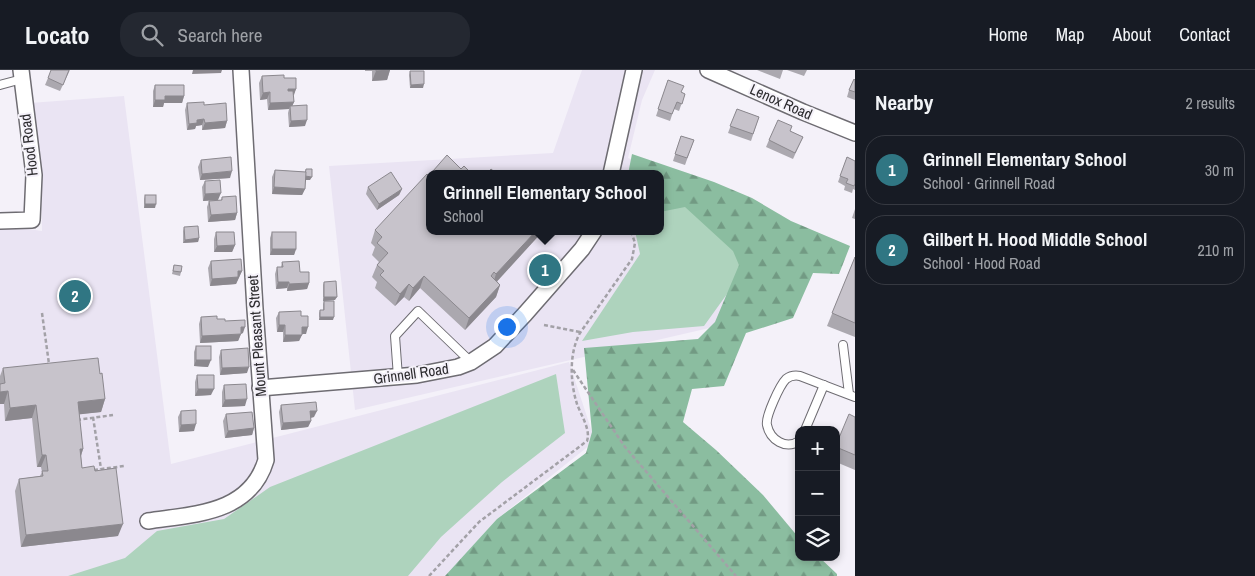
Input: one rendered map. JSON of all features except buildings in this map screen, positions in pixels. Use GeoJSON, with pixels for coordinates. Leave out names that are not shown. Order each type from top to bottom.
{"type":"FeatureCollection","features":[{"type":"Feature","properties":{"kind":"street","name":"Mount Pleasant Street"},"geometry":{"type":"LineString","coordinates":[[148,521],[223,508],[251,488],[263,469],[266,460],[241,70]]}},
{"type":"Feature","properties":{"kind":"street"},"geometry":{"type":"LineString","coordinates":[[612,170],[634,70]]}},
{"type":"Feature","properties":{"kind":"street","name":"Lenox Road"},"geometry":{"type":"LineString","coordinates":[[714,71],[855,133]]}},
{"type":"Feature","properties":{"kind":"street","name":"Hood Road"},"geometry":{"type":"LineString","coordinates":[[0,221],[32,220],[34,175],[21,75]]}},
{"type":"Feature","properties":{"kind":"street","name":"Grinnell Road"},"geometry":{"type":"LineString","coordinates":[[260,388],[398,377],[440,371],[471,362],[495,346],[519,321],[582,249],[591,235]]}},
{"type":"Feature","properties":{"kind":"lane"},"geometry":{"type":"LineString","coordinates":[[0,85],[21,75]]}},
{"type":"Feature","properties":{"kind":"lane"},"geometry":{"type":"LineString","coordinates":[[398,377],[395,336],[418,311],[471,362]]}},
{"type":"Feature","properties":{"kind":"lane"},"geometry":{"type":"LineString","coordinates":[[795,444],[787,446],[780,443],[767,425],[782,383],[794,375],[800,376],[852,395],[843,345]]}},
{"type":"Feature","properties":{"kind":"lane"},"geometry":{"type":"LineString","coordinates":[[807,426],[824,385]]}},
{"type":"Feature","properties":{"kind":"path"},"geometry":{"type":"LineString","coordinates":[[428,576],[479,522],[587,441],[587,430],[573,391],[573,351],[580,333],[632,259],[635,243],[632,235]]}},
{"type":"Feature","properties":{"kind":"path"},"geometry":{"type":"LineString","coordinates":[[39,365],[48,364],[42,313]]}},
{"type":"Feature","properties":{"kind":"path"},"geometry":{"type":"LineString","coordinates":[[544,325],[580,333]]}},
{"type":"Feature","properties":{"kind":"path"},"geometry":{"type":"LineString","coordinates":[[573,370],[624,447],[736,576]]}},
{"type":"Feature","properties":{"kind":"path"},"geometry":{"type":"LineString","coordinates":[[74,420],[113,415]]}},
{"type":"Feature","properties":{"kind":"path"},"geometry":{"type":"LineString","coordinates":[[93,417],[101,469]]}},
{"type":"Feature","properties":{"kind":"path"},"geometry":{"type":"LineString","coordinates":[[93,470],[124,466]]}},
{"type":"Feature","properties":{"kind":"shaded area"},"geometry":{"type":"Polygon","coordinates":[[[582,70],[655,70],[642,100],[628,158],[660,170],[426,170],[426,235],[664,235],[664,171],[782,215],[718,326],[355,410],[329,166],[553,153],[582,70]]]}},
{"type":"Feature","properties":{"kind":"shaded area"},"geometry":{"type":"Polygon","coordinates":[[[124,96],[171,464],[569,362],[595,441],[497,519],[445,576],[0,576],[0,226],[42,231],[41,180],[30,103],[124,96]]]}},
{"type":"Feature","properties":{"kind":"green space"},"geometry":{"type":"Polygon","coordinates":[[[632,154],[714,182],[752,198],[791,221],[850,246],[839,274],[813,273],[793,318],[746,333],[724,386],[692,389],[683,422],[716,450],[763,495],[795,533],[795,561],[823,561],[837,576],[445,576],[497,519],[586,453],[592,432],[584,348],[698,339],[715,322],[739,265],[733,251],[685,207],[664,211],[664,170],[629,170],[632,154]]]}},
{"type":"Feature","properties":{"kind":"green space"},"geometry":{"type":"Polygon","coordinates":[[[678,195],[755,255],[704,326],[633,332],[582,341],[640,254],[636,235],[664,235],[664,202],[678,195]]]}},
{"type":"Feature","properties":{"kind":"green space"},"geometry":{"type":"Polygon","coordinates":[[[556,374],[565,433],[502,482],[441,537],[408,576],[68,576],[125,558],[157,531],[224,519],[270,487],[556,374]]]}},
{"type":"Feature","properties":{"kind":"place","name":"Grinnell Elementary School"},"geometry":{"type":"Point","coordinates":[545,270]}},
{"type":"Feature","properties":{"kind":"place","name":"Gilbert H. Hood Middle School"},"geometry":{"type":"Point","coordinates":[75,296]}}]}
